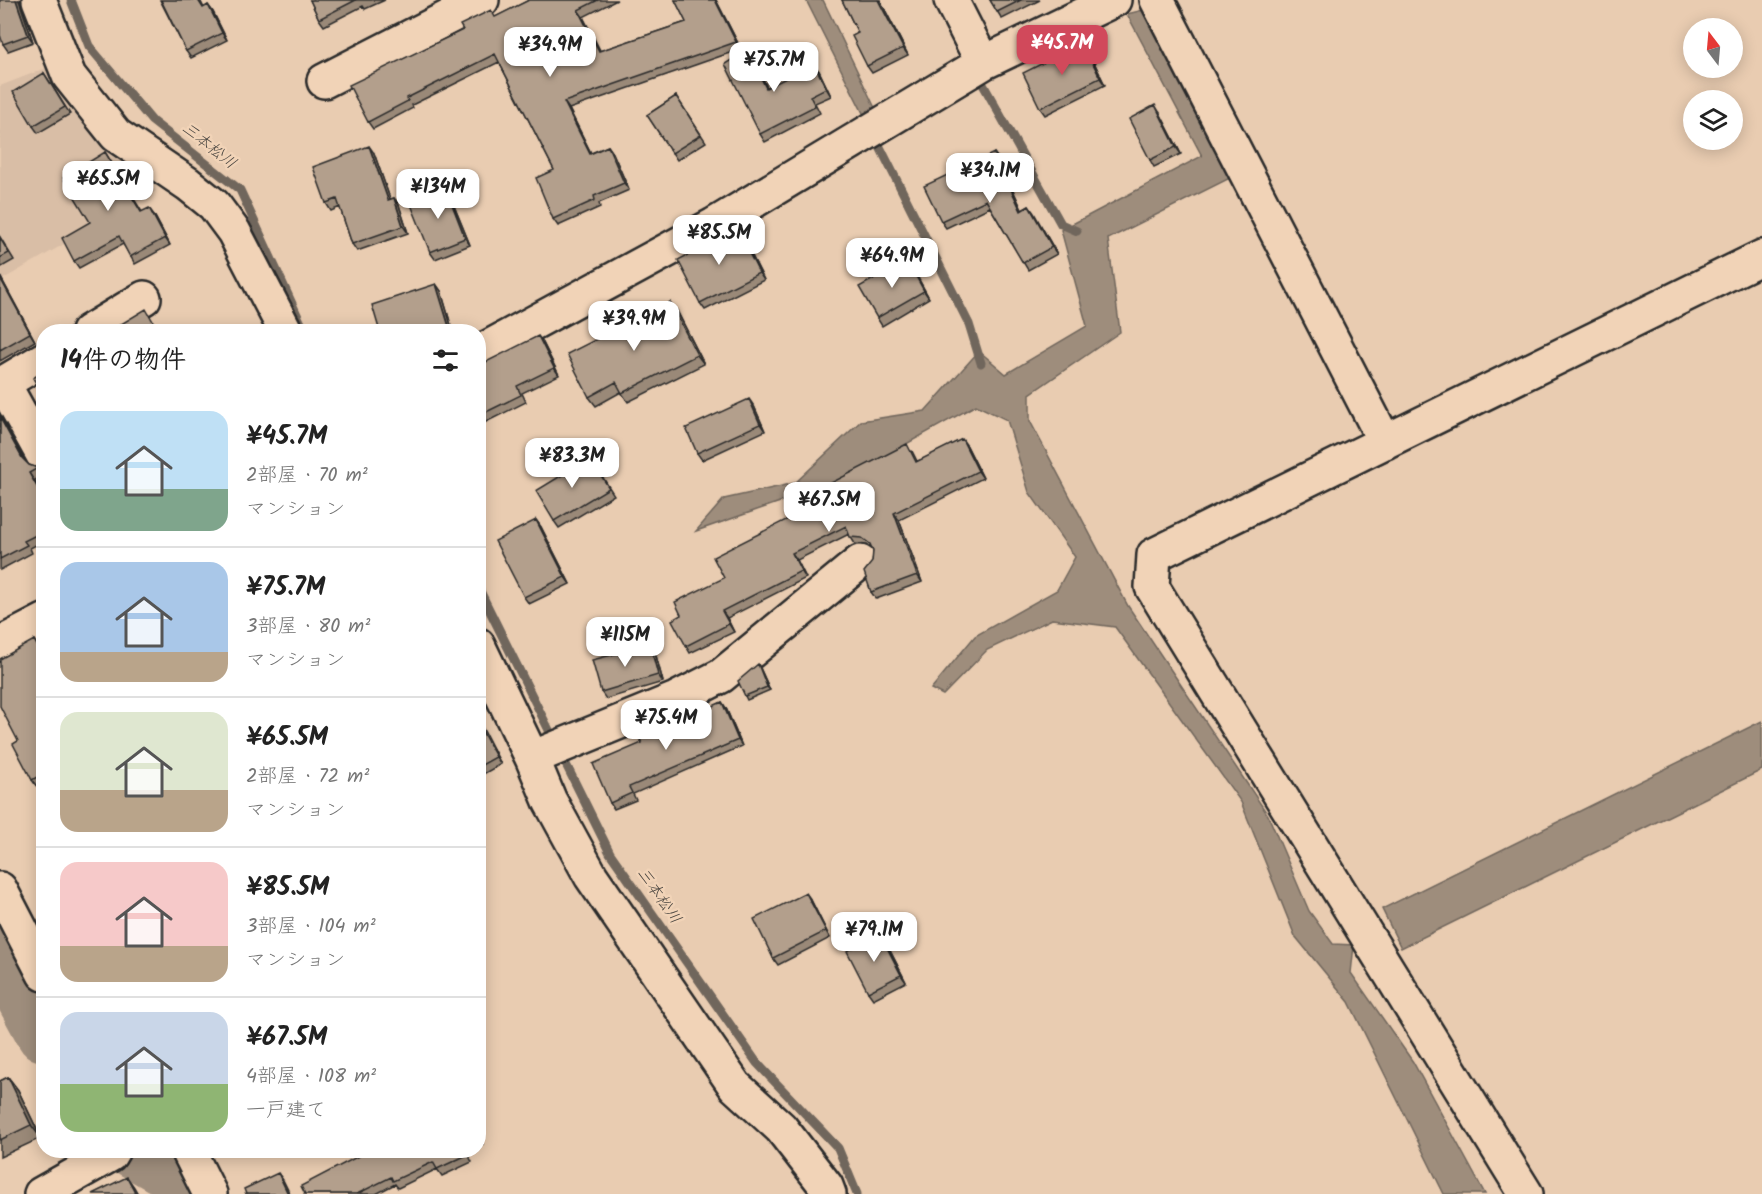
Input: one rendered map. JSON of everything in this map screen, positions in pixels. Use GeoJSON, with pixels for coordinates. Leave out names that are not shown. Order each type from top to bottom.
{"type":"FeatureCollection","features":[{"type":"Feature","properties":{"kind":"street"},"geometry":{"type":"LineString","coordinates":[[39,0],[69,76],[116,135],[188,184],[214,205],[234,232],[282,324]]}},
{"type":"Feature","properties":{"kind":"street"},"geometry":{"type":"LineString","coordinates":[[324,81],[482,0]]}},
{"type":"Feature","properties":{"kind":"street"},"geometry":{"type":"LineString","coordinates":[[951,0],[983,63]]}},
{"type":"Feature","properties":{"kind":"street"},"geometry":{"type":"LineString","coordinates":[[486,349],[714,225],[983,63],[1114,0]]}},
{"type":"Feature","properties":{"kind":"street"},"geometry":{"type":"LineString","coordinates":[[1157,0],[1385,442]]}},
{"type":"Feature","properties":{"kind":"street"},"geometry":{"type":"LineString","coordinates":[[1526,1194],[1152,586],[1154,555],[1762,257]]}},
{"type":"Feature","properties":{"kind":"street"},"geometry":{"type":"LineString","coordinates":[[101,324],[144,298]]}},
{"type":"Feature","properties":{"kind":"street"},"geometry":{"type":"LineString","coordinates":[[36,364],[2,384],[36,443]]}},
{"type":"Feature","properties":{"kind":"street"},"geometry":{"type":"LineString","coordinates":[[532,758],[676,699],[721,676],[860,562]]}},
{"type":"Feature","properties":{"kind":"street"},"geometry":{"type":"LineString","coordinates":[[0,644],[36,625]]}},
{"type":"Feature","properties":{"kind":"street"},"geometry":{"type":"LineString","coordinates":[[486,662],[550,801],[591,876],[735,1086],[781,1128],[826,1186],[829,1194]]}},
{"type":"Feature","properties":{"kind":"street"},"geometry":{"type":"LineString","coordinates":[[0,890],[36,959]]}},
{"type":"Feature","properties":{"kind":"street"},"geometry":{"type":"LineString","coordinates":[[41,1194],[102,1158]]}},
{"type":"Feature","properties":{"kind":"street"},"geometry":{"type":"LineString","coordinates":[[192,1158],[210,1194]]}},
{"type":"Feature","properties":{"kind":"shaded area"},"geometry":{"type":"Polygon","coordinates":[[[806,0],[823,0],[876,110],[864,115],[806,0]]]}},
{"type":"Feature","properties":{"kind":"shaded area"},"geometry":{"type":"Polygon","coordinates":[[[1143,10],[1230,178],[1108,239],[1120,332],[1030,394],[1030,421],[1128,606],[1268,815],[1309,911],[1333,944],[1354,945],[1351,973],[1413,1062],[1485,1194],[1444,1194],[1349,1002],[1295,936],[1241,802],[1115,627],[1052,619],[987,650],[943,695],[931,689],[975,636],[1057,590],[1075,557],[1029,492],[1007,420],[976,405],[838,482],[696,531],[724,499],[795,483],[861,421],[925,411],[979,351],[1006,374],[1087,326],[1061,230],[1202,156],[1127,14],[1143,10]]]}},
{"type":"Feature","properties":{"kind":"shaded area"},"geometry":{"type":"Polygon","coordinates":[[[49,67],[156,191],[0,281],[0,86],[49,67]]]}},
{"type":"Feature","properties":{"kind":"shaded area"},"geometry":{"type":"Polygon","coordinates":[[[1762,721],[1762,770],[1401,948],[1382,909],[1762,721]]]}},
{"type":"Feature","properties":{"kind":"building"},"geometry":{"type":"Polygon","coordinates":[[[0,0],[16,0],[28,35],[3,44],[0,35],[0,0]]]}},
{"type":"Feature","properties":{"kind":"building"},"geometry":{"type":"Polygon","coordinates":[[[161,0],[198,0],[203,8],[208,5],[222,33],[186,51],[161,0]]]}},
{"type":"Feature","properties":{"kind":"building"},"geometry":{"type":"Polygon","coordinates":[[[310,0],[356,0],[319,19],[310,0]]]}},
{"type":"Feature","properties":{"kind":"building"},"geometry":{"type":"Polygon","coordinates":[[[529,0],[598,0],[578,10],[599,51],[686,22],[675,0],[715,0],[736,42],[564,102],[590,154],[608,146],[624,183],[594,196],[595,200],[553,219],[536,178],[554,170],[495,54],[407,98],[408,101],[368,122],[349,85],[463,30],[460,25],[491,10],[495,17],[529,0]]]}},
{"type":"Feature","properties":{"kind":"building"},"geometry":{"type":"Polygon","coordinates":[[[842,0],[878,0],[903,48],[867,66],[852,36],[858,33],[842,0]]]}},
{"type":"Feature","properties":{"kind":"building"},"geometry":{"type":"Polygon","coordinates":[[[990,0],[1021,0],[997,12],[990,0]]]}},
{"type":"Feature","properties":{"kind":"building"},"geometry":{"type":"Polygon","coordinates":[[[1083,43],[1100,78],[1040,108],[1023,73],[1083,43]]]}},
{"type":"Feature","properties":{"kind":"building"},"geometry":{"type":"Polygon","coordinates":[[[747,50],[766,88],[814,64],[826,88],[810,96],[815,106],[760,134],[725,64],[747,50]]]}},
{"type":"Feature","properties":{"kind":"building"},"geometry":{"type":"Polygon","coordinates":[[[44,73],[65,107],[33,126],[13,92],[44,73]]]}},
{"type":"Feature","properties":{"kind":"building"},"geometry":{"type":"Polygon","coordinates":[[[676,96],[701,135],[672,153],[647,115],[676,96]]]}},
{"type":"Feature","properties":{"kind":"building"},"geometry":{"type":"Polygon","coordinates":[[[1155,105],[1176,147],[1150,160],[1129,119],[1155,105]]]}},
{"type":"Feature","properties":{"kind":"building"},"geometry":{"type":"Polygon","coordinates":[[[369,146],[388,200],[394,198],[403,226],[352,244],[337,199],[326,203],[313,167],[369,146]]]}},
{"type":"Feature","properties":{"kind":"building"},"geometry":{"type":"Polygon","coordinates":[[[105,152],[141,212],[149,208],[165,238],[130,257],[119,236],[74,261],[62,238],[90,222],[63,178],[105,152]]]}},
{"type":"Feature","properties":{"kind":"building"},"geometry":{"type":"Polygon","coordinates":[[[994,153],[1021,211],[1029,206],[1052,247],[1023,263],[986,200],[941,221],[924,186],[994,153]]]}},
{"type":"Feature","properties":{"kind":"building"},"geometry":{"type":"Polygon","coordinates":[[[446,189],[465,238],[430,252],[410,202],[446,189]]]}},
{"type":"Feature","properties":{"kind":"building"},"geometry":{"type":"Polygon","coordinates":[[[737,229],[759,273],[700,303],[678,260],[737,229]]]}},
{"type":"Feature","properties":{"kind":"building"},"geometry":{"type":"Polygon","coordinates":[[[0,238],[9,253],[0,258],[0,238]]]}},
{"type":"Feature","properties":{"kind":"building"},"geometry":{"type":"Polygon","coordinates":[[[907,260],[924,291],[877,318],[859,287],[907,260]]]}},
{"type":"Feature","properties":{"kind":"building"},"geometry":{"type":"Polygon","coordinates":[[[0,278],[30,333],[0,350],[0,278]]]}},
{"type":"Feature","properties":{"kind":"building"},"geometry":{"type":"Polygon","coordinates":[[[436,284],[448,324],[378,324],[372,305],[436,284]]]}},
{"type":"Feature","properties":{"kind":"building"},"geometry":{"type":"Polygon","coordinates":[[[670,302],[697,355],[622,393],[616,382],[589,397],[567,354],[670,302]]]}},
{"type":"Feature","properties":{"kind":"building"},"geometry":{"type":"Polygon","coordinates":[[[146,309],[154,324],[121,324],[146,309]]]}},
{"type":"Feature","properties":{"kind":"building"},"geometry":{"type":"Polygon","coordinates":[[[538,336],[554,368],[517,386],[521,395],[486,412],[486,362],[538,336]]]}},
{"type":"Feature","properties":{"kind":"building"},"geometry":{"type":"Polygon","coordinates":[[[749,399],[760,424],[697,453],[686,428],[749,399]]]}},
{"type":"Feature","properties":{"kind":"building"},"geometry":{"type":"Polygon","coordinates":[[[0,418],[22,458],[29,465],[36,467],[29,473],[36,485],[36,535],[24,541],[27,545],[0,559],[0,418]]]}},
{"type":"Feature","properties":{"kind":"building"},"geometry":{"type":"Polygon","coordinates":[[[962,439],[978,471],[894,513],[917,575],[871,592],[864,572],[872,562],[873,551],[870,544],[862,538],[850,537],[846,526],[792,553],[801,571],[722,611],[729,624],[686,646],[672,620],[681,615],[675,602],[724,578],[713,557],[796,515],[790,504],[907,444],[916,462],[962,439]]]}},
{"type":"Feature","properties":{"kind":"building"},"geometry":{"type":"Polygon","coordinates":[[[590,458],[609,488],[554,521],[536,491],[590,458]]]}},
{"type":"Feature","properties":{"kind":"building"},"geometry":{"type":"Polygon","coordinates":[[[536,520],[565,577],[524,597],[495,541],[536,520]]]}},
{"type":"Feature","properties":{"kind":"building"},"geometry":{"type":"Polygon","coordinates":[[[34,640],[36,644],[36,778],[32,780],[13,744],[18,741],[0,706],[0,659],[34,640]]]}},
{"type":"Feature","properties":{"kind":"building"},"geometry":{"type":"Polygon","coordinates":[[[650,645],[658,675],[601,692],[592,660],[650,645]]]}},
{"type":"Feature","properties":{"kind":"building"},"geometry":{"type":"Polygon","coordinates":[[[758,664],[767,687],[745,696],[738,681],[758,664]]]}},
{"type":"Feature","properties":{"kind":"building"},"geometry":{"type":"Polygon","coordinates":[[[722,702],[738,740],[629,787],[632,793],[610,803],[593,764],[642,743],[639,738],[722,702]]]}},
{"type":"Feature","properties":{"kind":"building"},"geometry":{"type":"Polygon","coordinates":[[[486,739],[496,757],[486,763],[486,739]]]}},
{"type":"Feature","properties":{"kind":"building"},"geometry":{"type":"Polygon","coordinates":[[[806,893],[826,931],[773,958],[754,919],[806,893]]]}},
{"type":"Feature","properties":{"kind":"building"},"geometry":{"type":"Polygon","coordinates":[[[880,934],[901,975],[868,992],[847,951],[880,934]]]}},
{"type":"Feature","properties":{"kind":"building"},"geometry":{"type":"Polygon","coordinates":[[[8,1077],[31,1125],[0,1140],[0,1081],[8,1077]]]}},
{"type":"Feature","properties":{"kind":"building"},"geometry":{"type":"Polygon","coordinates":[[[355,1158],[461,1158],[437,1169],[433,1162],[393,1181],[391,1177],[357,1194],[305,1194],[301,1186],[355,1158]]]}},
{"type":"Feature","properties":{"kind":"building"},"geometry":{"type":"Polygon","coordinates":[[[278,1173],[288,1194],[246,1194],[244,1189],[278,1173]]]}},
{"type":"Feature","properties":{"kind":"building"},"geometry":{"type":"Polygon","coordinates":[[[127,1177],[136,1194],[92,1194],[127,1177]]]}},
{"type":"Feature","properties":{"kind":"waterway","name":"三本松川"},"geometry":{"type":"LineString","coordinates":[[71,0],[89,46],[152,121],[240,190],[301,324]]}},
{"type":"Feature","properties":{"kind":"waterway"},"geometry":{"type":"LineString","coordinates":[[980,79],[1061,224],[1077,231]]}},
{"type":"Feature","properties":{"kind":"waterway"},"geometry":{"type":"LineString","coordinates":[[878,143],[969,324],[981,363]]}},
{"type":"Feature","properties":{"kind":"waterway","name":"三本松川"},"geometry":{"type":"LineString","coordinates":[[486,603],[610,853],[757,1063],[838,1148],[857,1194]]}},
{"type":"Feature","properties":{"kind":"waterway"},"geometry":{"type":"LineString","coordinates":[[0,953],[36,1019]]}},
{"type":"Feature","properties":{"kind":"waterway"},"geometry":{"type":"LineString","coordinates":[[147,1158],[175,1174],[185,1194]]}}]}
